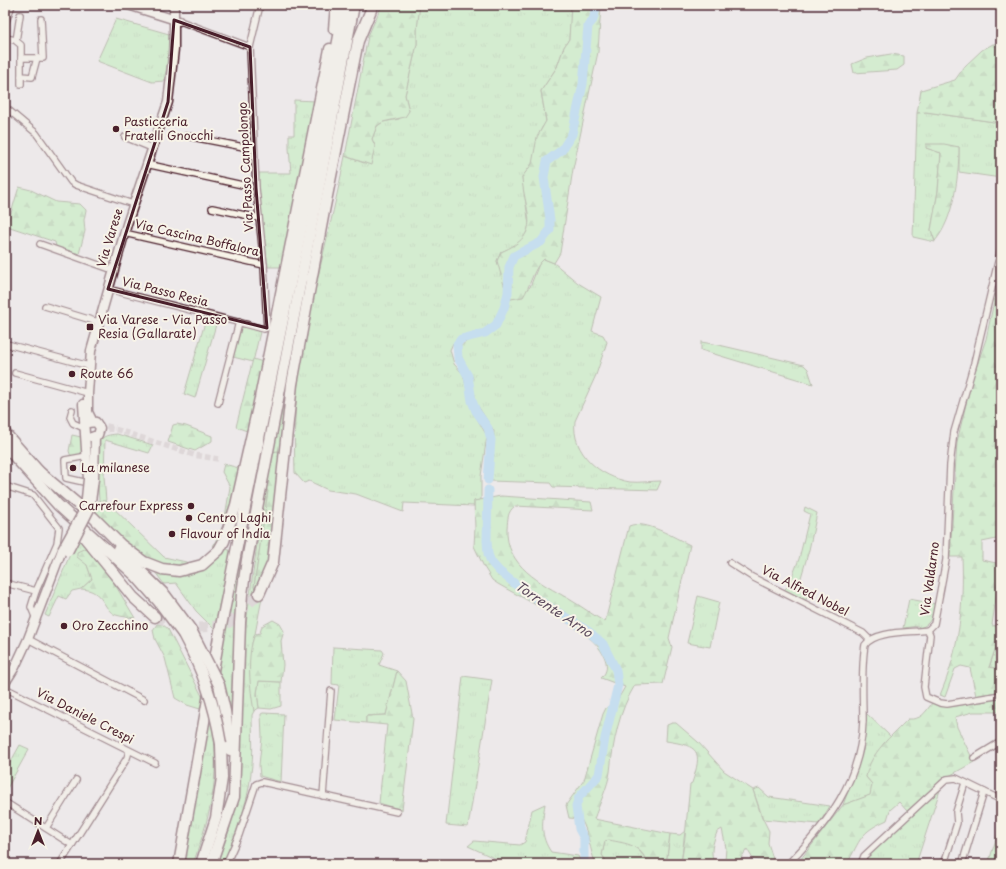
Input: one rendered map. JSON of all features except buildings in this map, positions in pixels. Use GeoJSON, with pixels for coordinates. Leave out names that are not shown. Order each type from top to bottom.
{"type":"FeatureCollection","features":[{"type":"Feature","properties":{"kind":"highway"},"geometry":{"type":"LineString","coordinates":[[37,470],[93,517],[121,545],[144,562],[162,569],[179,571],[202,565],[219,550],[226,537],[236,505],[260,398],[336,20],[336,5]]}},
{"type":"Feature","properties":{"kind":"highway"},"geometry":{"type":"LineString","coordinates":[[179,864],[220,631],[308,200],[345,5]]}},
{"type":"Feature","properties":{"kind":"highway"},"geometry":{"type":"LineString","coordinates":[[211,864],[234,796],[236,777],[240,622],[247,560],[354,5]]}},
{"type":"Feature","properties":{"kind":"highway"},"geometry":{"type":"LineString","coordinates":[[259,594],[273,562],[292,384],[327,195],[358,41],[373,5]]}},
{"type":"Feature","properties":{"kind":"highway"},"geometry":{"type":"LineString","coordinates":[[5,433],[37,470],[165,595],[219,685],[230,740],[230,776],[226,820]]}},
{"type":"Feature","properties":{"kind":"highway"},"geometry":{"type":"LineString","coordinates":[[5,446],[58,505],[125,588],[155,617]]}},
{"type":"Feature","properties":{"kind":"highway"},"geometry":{"type":"LineString","coordinates":[[58,505],[136,576],[187,632],[210,690],[221,744],[222,778],[217,811],[201,864]]}},
{"type":"Feature","properties":{"kind":"main road"},"geometry":{"type":"LineString","coordinates":[[128,5],[177,20]]}},
{"type":"Feature","properties":{"kind":"main road","name":"Via Varese"},"geometry":{"type":"LineString","coordinates":[[174,5],[177,20]]}},
{"type":"Feature","properties":{"kind":"main road","name":"Via Varese"},"geometry":{"type":"LineString","coordinates":[[93,422],[88,412],[89,366],[98,322],[133,204],[170,93],[179,5]]}},
{"type":"Feature","properties":{"kind":"main road","name":"Via Varese"},"geometry":{"type":"LineString","coordinates":[[5,683],[15,667],[28,639],[51,582],[57,574],[65,551],[90,509],[90,480],[83,400],[88,393]]}},
{"type":"Feature","properties":{"kind":"main road"},"geometry":{"type":"LineString","coordinates":[[93,422],[97,423],[100,428],[100,432],[96,436],[91,437],[85,430],[88,423],[93,422]]}},
{"type":"Feature","properties":{"kind":"main road","name":"Via Varese"},"geometry":{"type":"LineString","coordinates":[[90,480],[96,436]]}},
{"type":"Feature","properties":{"kind":"street"},"geometry":{"type":"LineString","coordinates":[[5,24],[12,5]]}},
{"type":"Feature","properties":{"kind":"street","name":"Via Passo Campolongo"},"geometry":{"type":"LineString","coordinates":[[260,5],[250,47],[254,149],[264,265],[267,328]]}},
{"type":"Feature","properties":{"kind":"street"},"geometry":{"type":"LineString","coordinates":[[16,40],[20,15]]}},
{"type":"Feature","properties":{"kind":"street"},"geometry":{"type":"LineString","coordinates":[[21,58],[43,58],[41,19]]}},
{"type":"Feature","properties":{"kind":"street"},"geometry":{"type":"LineString","coordinates":[[177,20],[250,47]]}},
{"type":"Feature","properties":{"kind":"street"},"geometry":{"type":"LineString","coordinates":[[5,38],[16,40],[21,45],[21,84]]}},
{"type":"Feature","properties":{"kind":"street"},"geometry":{"type":"LineString","coordinates":[[21,76],[32,77],[38,58]]}},
{"type":"Feature","properties":{"kind":"street"},"geometry":{"type":"LineString","coordinates":[[5,106],[36,133],[71,182],[133,204]]}},
{"type":"Feature","properties":{"kind":"street"},"geometry":{"type":"LineString","coordinates":[[187,136],[254,149]]}},
{"type":"Feature","properties":{"kind":"street"},"geometry":{"type":"LineString","coordinates":[[125,137],[152,148]]}},
{"type":"Feature","properties":{"kind":"street"},"geometry":{"type":"LineString","coordinates":[[146,164],[247,186]]}},
{"type":"Feature","properties":{"kind":"street"},"geometry":{"type":"LineString","coordinates":[[212,208],[259,218]]}},
{"type":"Feature","properties":{"kind":"street","name":"Via Cascina Boffalora"},"geometry":{"type":"LineString","coordinates":[[124,233],[264,265]]}},
{"type":"Feature","properties":{"kind":"street"},"geometry":{"type":"LineString","coordinates":[[40,244],[113,270]]}},
{"type":"Feature","properties":{"kind":"street","name":"Via Valdarno"},"geometry":{"type":"LineString","coordinates":[[869,639],[878,635],[928,630],[934,624],[938,613],[946,560],[950,465],[954,432],[974,363],[1001,249]]}},
{"type":"Feature","properties":{"kind":"street","name":"Via Passo Resia"},"geometry":{"type":"LineString","coordinates":[[108,289],[264,329],[267,328]]}},
{"type":"Feature","properties":{"kind":"street"},"geometry":{"type":"LineString","coordinates":[[45,306],[98,322]]}},
{"type":"Feature","properties":{"kind":"street"},"geometry":{"type":"LineString","coordinates":[[218,403],[239,322]]}},
{"type":"Feature","properties":{"kind":"street"},"geometry":{"type":"LineString","coordinates":[[7,344],[89,366]]}},
{"type":"Feature","properties":{"kind":"street"},"geometry":{"type":"LineString","coordinates":[[15,372],[88,393]]}},
{"type":"Feature","properties":{"kind":"street"},"geometry":{"type":"LineString","coordinates":[[72,410],[70,417],[73,422],[85,430]]}},
{"type":"Feature","properties":{"kind":"street"},"geometry":{"type":"LineString","coordinates":[[87,456],[65,460],[66,478],[90,480]]}},
{"type":"Feature","properties":{"kind":"street"},"geometry":{"type":"LineString","coordinates":[[5,486],[33,495],[59,528],[57,544],[36,591],[31,607],[36,619]]}},
{"type":"Feature","properties":{"kind":"street","name":"Via Alfred Nobel"},"geometry":{"type":"LineString","coordinates":[[730,563],[752,577],[863,633],[869,639]]}},
{"type":"Feature","properties":{"kind":"street"},"geometry":{"type":"LineString","coordinates":[[5,583],[36,591]]}},
{"type":"Feature","properties":{"kind":"street"},"geometry":{"type":"LineString","coordinates":[[928,630],[930,635],[924,687],[926,697],[940,703],[947,704],[1001,695]]}},
{"type":"Feature","properties":{"kind":"street"},"geometry":{"type":"LineString","coordinates":[[28,639],[144,700]]}},
{"type":"Feature","properties":{"kind":"street"},"geometry":{"type":"LineString","coordinates":[[788,864],[807,844],[841,801],[856,764],[863,722],[864,650],[869,639]]}},
{"type":"Feature","properties":{"kind":"street","name":"Via Daniele Crespi"},"geometry":{"type":"LineString","coordinates":[[5,688],[155,763]]}},
{"type":"Feature","properties":{"kind":"street"},"geometry":{"type":"LineString","coordinates":[[323,796],[331,691]]}},
{"type":"Feature","properties":{"kind":"street"},"geometry":{"type":"LineString","coordinates":[[974,758],[998,744],[1001,746]]}},
{"type":"Feature","properties":{"kind":"street"},"geometry":{"type":"LineString","coordinates":[[60,864],[127,758],[129,751]]}},
{"type":"Feature","properties":{"kind":"street"},"geometry":{"type":"LineString","coordinates":[[861,864],[864,856],[947,780],[956,778],[1001,800]]}},
{"type":"Feature","properties":{"kind":"street"},"geometry":{"type":"LineString","coordinates":[[46,828],[76,780]]}},
{"type":"Feature","properties":{"kind":"street"},"geometry":{"type":"LineString","coordinates":[[226,864],[239,836],[256,784],[262,782],[397,812]]}},
{"type":"Feature","properties":{"kind":"street"},"geometry":{"type":"LineString","coordinates":[[944,864],[957,823],[957,808],[965,783]]}},
{"type":"Feature","properties":{"kind":"street"},"geometry":{"type":"LineString","coordinates":[[962,864],[984,792]]}},
{"type":"Feature","properties":{"kind":"street"},"geometry":{"type":"LineString","coordinates":[[5,802],[72,845]]}},
{"type":"Feature","properties":{"kind":"highlighted area"},"geometry":{"type":"Polygon","coordinates":[[[174,20],[250,47],[256,188],[267,328],[108,289],[168,102],[174,20]]]}},
{"type":"Feature","properties":{"kind":"green space"},"geometry":{"type":"Polygon","coordinates":[[[382,5],[420,5],[417,44],[405,95],[409,111],[405,117],[383,122],[377,126],[372,139],[375,146],[371,165],[345,156],[368,36],[382,5]]]}},
{"type":"Feature","properties":{"kind":"green space"},"geometry":{"type":"Polygon","coordinates":[[[422,5],[572,5],[569,39],[564,47],[557,67],[541,91],[546,122],[538,137],[532,164],[522,177],[529,225],[524,239],[518,245],[501,252],[497,261],[505,283],[506,295],[493,325],[483,332],[465,336],[453,343],[450,350],[454,364],[463,374],[472,410],[487,436],[481,476],[481,500],[474,501],[474,506],[404,503],[403,512],[356,494],[328,490],[309,481],[304,483],[295,473],[294,449],[297,388],[303,348],[345,156],[364,163],[375,146],[372,139],[377,126],[383,122],[399,119],[409,111],[405,95],[417,44],[419,9],[422,5]]]}},
{"type":"Feature","properties":{"kind":"green space"},"geometry":{"type":"Polygon","coordinates":[[[571,5],[601,5],[598,52],[573,169],[560,253],[554,263],[544,259],[540,263],[523,297],[511,299],[505,287],[497,261],[501,252],[515,245],[528,230],[528,212],[523,190],[522,177],[532,164],[537,137],[546,121],[541,91],[557,67],[564,47],[569,39],[571,5]]]}},
{"type":"Feature","properties":{"kind":"green space"},"geometry":{"type":"Polygon","coordinates":[[[116,19],[169,34],[167,67],[164,81],[152,82],[97,61],[116,19]]]}},
{"type":"Feature","properties":{"kind":"green space"},"geometry":{"type":"Polygon","coordinates":[[[1001,43],[1001,123],[926,112],[917,113],[921,90],[955,80],[965,66],[982,50],[993,44],[1001,43]]]}},
{"type":"Feature","properties":{"kind":"green space"},"geometry":{"type":"Polygon","coordinates":[[[891,54],[904,56],[904,65],[897,70],[854,73],[852,64],[867,58],[891,54]]]}},
{"type":"Feature","properties":{"kind":"green space"},"geometry":{"type":"Polygon","coordinates":[[[294,100],[316,101],[282,267],[268,267],[260,209],[258,173],[291,173],[289,135],[294,135],[294,100]]]}},
{"type":"Feature","properties":{"kind":"green space"},"geometry":{"type":"Polygon","coordinates":[[[926,112],[1001,123],[1001,178],[959,172],[959,147],[926,148],[941,153],[938,191],[931,230],[935,242],[913,237],[917,113],[926,112]]]}},
{"type":"Feature","properties":{"kind":"green space"},"geometry":{"type":"Polygon","coordinates":[[[926,144],[944,144],[959,147],[958,170],[951,209],[947,221],[935,241],[931,230],[938,191],[941,153],[926,148],[926,144]]]}},
{"type":"Feature","properties":{"kind":"green space"},"geometry":{"type":"Polygon","coordinates":[[[19,187],[31,190],[56,202],[80,204],[86,210],[84,220],[85,231],[79,254],[56,247],[55,242],[7,226],[19,187]]]}},
{"type":"Feature","properties":{"kind":"green space"},"geometry":{"type":"Polygon","coordinates":[[[544,259],[554,263],[578,283],[601,297],[592,331],[603,335],[607,342],[596,375],[575,421],[575,433],[578,443],[590,462],[608,475],[630,482],[661,481],[657,490],[553,487],[550,483],[490,481],[494,431],[476,403],[472,385],[473,378],[464,363],[459,349],[466,342],[485,336],[493,331],[502,318],[509,298],[511,299],[530,287],[539,264],[544,259]]]}},
{"type":"Feature","properties":{"kind":"green space"},"geometry":{"type":"Polygon","coordinates":[[[1001,269],[1001,538],[982,542],[982,560],[1001,564],[992,625],[1001,627],[1001,632],[989,667],[1001,669],[1001,691],[976,696],[970,668],[961,666],[955,669],[945,697],[940,695],[952,662],[956,645],[962,593],[962,557],[950,557],[957,442],[971,383],[986,339],[1001,269]]]}},
{"type":"Feature","properties":{"kind":"green space"},"geometry":{"type":"Polygon","coordinates":[[[206,319],[217,321],[195,398],[184,394],[206,319]]]}},
{"type":"Feature","properties":{"kind":"green space"},"geometry":{"type":"Polygon","coordinates":[[[243,327],[260,332],[253,362],[233,357],[241,328],[243,327]]]}},
{"type":"Feature","properties":{"kind":"green space"},"geometry":{"type":"Polygon","coordinates":[[[701,342],[804,365],[808,369],[813,384],[701,350],[701,342]]]}},
{"type":"Feature","properties":{"kind":"green space"},"geometry":{"type":"Polygon","coordinates":[[[253,359],[263,362],[247,431],[236,427],[253,359]]]}},
{"type":"Feature","properties":{"kind":"green space"},"geometry":{"type":"Polygon","coordinates":[[[289,367],[281,452],[271,451],[289,367]]]}},
{"type":"Feature","properties":{"kind":"green space"},"geometry":{"type":"Polygon","coordinates":[[[177,424],[212,436],[212,441],[195,451],[168,442],[173,425],[177,424]]]}},
{"type":"Feature","properties":{"kind":"green space"},"geometry":{"type":"Polygon","coordinates":[[[117,434],[153,445],[149,453],[105,440],[104,476],[106,501],[99,501],[96,447],[100,440],[104,437],[117,434]]]}},
{"type":"Feature","properties":{"kind":"green space"},"geometry":{"type":"Polygon","coordinates":[[[72,435],[81,437],[84,453],[71,457],[69,451],[72,435]]]}},
{"type":"Feature","properties":{"kind":"green space"},"geometry":{"type":"Polygon","coordinates":[[[278,451],[280,463],[275,491],[270,559],[257,592],[254,587],[268,491],[265,487],[271,452],[278,451]]]}},
{"type":"Feature","properties":{"kind":"green space"},"geometry":{"type":"Polygon","coordinates":[[[224,464],[239,468],[227,526],[220,543],[210,553],[224,523],[230,487],[222,472],[224,464]]]}},
{"type":"Feature","properties":{"kind":"green space"},"geometry":{"type":"Polygon","coordinates":[[[265,487],[268,491],[254,587],[262,598],[252,643],[251,680],[254,711],[252,715],[252,766],[247,797],[236,831],[223,864],[217,864],[230,828],[237,796],[244,638],[265,487]]]}},
{"type":"Feature","properties":{"kind":"green space"},"geometry":{"type":"Polygon","coordinates":[[[501,496],[591,502],[593,510],[515,506],[508,516],[508,541],[512,553],[518,563],[527,572],[537,580],[605,622],[629,526],[643,525],[651,527],[690,545],[669,638],[672,647],[663,684],[635,685],[629,695],[618,727],[607,783],[594,819],[670,834],[666,864],[648,864],[641,852],[633,846],[609,840],[605,841],[602,855],[608,864],[596,864],[581,819],[569,818],[566,805],[584,780],[603,714],[606,708],[618,699],[625,687],[601,678],[605,673],[606,662],[601,650],[588,637],[555,615],[492,580],[474,546],[474,501],[501,496]]]}},
{"type":"Feature","properties":{"kind":"green space"},"geometry":{"type":"Polygon","coordinates":[[[99,501],[106,501],[164,557],[195,564],[182,568],[168,567],[154,562],[141,554],[95,514],[99,501]]]}},
{"type":"Feature","properties":{"kind":"green space"},"geometry":{"type":"Polygon","coordinates":[[[805,507],[817,513],[809,550],[798,588],[809,593],[806,600],[784,590],[789,585],[799,559],[810,514],[804,511],[805,507]]]}},
{"type":"Feature","properties":{"kind":"green space"},"geometry":{"type":"Polygon","coordinates":[[[247,517],[250,517],[237,612],[231,708],[228,709],[217,668],[247,517]]]}},
{"type":"Feature","properties":{"kind":"green space"},"geometry":{"type":"Polygon","coordinates":[[[81,537],[88,547],[87,565],[92,579],[81,589],[72,591],[66,599],[59,596],[49,617],[45,615],[73,547],[81,537]]]}},
{"type":"Feature","properties":{"kind":"green space"},"geometry":{"type":"Polygon","coordinates":[[[88,547],[108,573],[135,618],[116,615],[108,609],[99,596],[95,593],[89,590],[81,589],[92,579],[87,565],[77,557],[77,552],[88,547]]]}},
{"type":"Feature","properties":{"kind":"green space"},"geometry":{"type":"Polygon","coordinates":[[[226,549],[232,551],[214,629],[196,611],[176,583],[164,584],[155,572],[177,575],[195,573],[210,565],[226,549]]]}},
{"type":"Feature","properties":{"kind":"green space"},"geometry":{"type":"Polygon","coordinates":[[[698,596],[719,602],[710,647],[687,643],[698,596]]]}},
{"type":"Feature","properties":{"kind":"green space"},"geometry":{"type":"Polygon","coordinates":[[[909,599],[936,604],[930,621],[920,628],[918,626],[903,628],[909,599]]]}},
{"type":"Feature","properties":{"kind":"green space"},"geometry":{"type":"Polygon","coordinates":[[[273,620],[280,624],[284,631],[281,641],[283,665],[281,682],[259,681],[257,693],[259,708],[254,711],[251,692],[250,652],[255,634],[260,633],[262,626],[273,620]]]}},
{"type":"Feature","properties":{"kind":"green space"},"geometry":{"type":"Polygon","coordinates":[[[157,624],[162,624],[168,629],[203,698],[200,709],[187,705],[175,698],[165,658],[155,639],[153,630],[157,624]]]}},
{"type":"Feature","properties":{"kind":"green space"},"geometry":{"type":"Polygon","coordinates":[[[1001,632],[1001,669],[989,668],[1001,632]]]}},
{"type":"Feature","properties":{"kind":"green space"},"geometry":{"type":"Polygon","coordinates":[[[333,647],[382,650],[384,653],[379,665],[397,671],[386,715],[366,716],[366,723],[335,720],[339,685],[332,684],[333,647]]]}},
{"type":"Feature","properties":{"kind":"green space"},"geometry":{"type":"Polygon","coordinates":[[[397,671],[406,681],[413,719],[402,810],[379,803],[387,725],[366,723],[366,716],[386,715],[397,671]]]}},
{"type":"Feature","properties":{"kind":"green space"},"geometry":{"type":"Polygon","coordinates":[[[463,676],[492,680],[468,827],[446,825],[463,676]]]}},
{"type":"Feature","properties":{"kind":"green space"},"geometry":{"type":"Polygon","coordinates":[[[259,681],[281,682],[281,706],[271,709],[259,708],[257,693],[259,681]]]}},
{"type":"Feature","properties":{"kind":"green space"},"geometry":{"type":"Polygon","coordinates":[[[1001,699],[1001,712],[973,712],[955,717],[957,727],[974,762],[942,780],[907,811],[899,802],[890,810],[887,820],[866,833],[858,843],[847,864],[797,864],[843,805],[870,795],[872,784],[866,777],[872,760],[882,745],[908,719],[919,717],[925,713],[932,703],[949,707],[1001,699]]]}},
{"type":"Feature","properties":{"kind":"green space"},"geometry":{"type":"Polygon","coordinates":[[[866,713],[891,737],[884,743],[866,777],[872,784],[871,795],[843,805],[863,750],[866,713]]]}},
{"type":"Feature","properties":{"kind":"green space"},"geometry":{"type":"Polygon","coordinates":[[[210,714],[215,754],[215,772],[210,808],[193,864],[182,864],[210,714]]]}},
{"type":"Feature","properties":{"kind":"green space"},"geometry":{"type":"Polygon","coordinates":[[[261,714],[284,714],[281,782],[260,776],[259,765],[262,737],[261,714]]]}},
{"type":"Feature","properties":{"kind":"green space"},"geometry":{"type":"Polygon","coordinates":[[[676,723],[698,742],[724,771],[753,790],[761,815],[769,831],[768,843],[774,862],[753,859],[747,849],[737,864],[725,861],[726,848],[722,829],[717,832],[713,844],[712,856],[715,864],[681,864],[690,784],[692,783],[695,772],[697,757],[696,752],[692,748],[686,745],[666,741],[667,725],[676,723]]]}},
{"type":"Feature","properties":{"kind":"green space"},"geometry":{"type":"Polygon","coordinates":[[[20,745],[29,749],[5,792],[5,772],[20,745]]]}},
{"type":"Feature","properties":{"kind":"green space"},"geometry":{"type":"Polygon","coordinates":[[[941,787],[916,864],[864,864],[866,857],[941,787]]]}},
{"type":"Feature","properties":{"kind":"green space"},"geometry":{"type":"Polygon","coordinates":[[[759,788],[769,797],[830,806],[819,824],[763,819],[753,790],[759,788]]]}},
{"type":"Feature","properties":{"kind":"green space"},"geometry":{"type":"Polygon","coordinates":[[[545,804],[543,835],[547,846],[551,852],[578,856],[582,864],[507,864],[468,846],[474,841],[520,845],[525,842],[532,810],[545,804]]]}},
{"type":"Feature","properties":{"kind":"green space"},"geometry":{"type":"Polygon","coordinates":[[[1001,824],[1001,864],[988,864],[1001,824]]]}},
{"type":"Feature","properties":{"kind":"green space"},"geometry":{"type":"Polygon","coordinates":[[[685,831],[681,864],[666,864],[670,834],[680,835],[685,831]]]}},
{"type":"Feature","properties":{"kind":"green space"},"geometry":{"type":"Polygon","coordinates":[[[605,840],[625,842],[631,845],[641,853],[648,864],[608,864],[602,855],[605,840]]]}},
{"type":"Feature","properties":{"kind":"waterway","name":"Torrente Arno"},"geometry":{"type":"LineString","coordinates":[[488,480],[491,440],[488,428],[476,411],[472,401],[468,376],[458,358],[457,344],[461,339],[485,333],[496,325],[504,308],[508,293],[509,267],[514,256],[541,242],[550,230],[544,177],[547,161],[562,150],[572,134],[583,84],[588,26],[593,20],[597,5]]}},
{"type":"Feature","properties":{"kind":"waterway","name":"Torrente Arno"},"geometry":{"type":"LineString","coordinates":[[488,490],[487,541],[488,554],[491,562],[499,571],[524,591],[588,631],[603,644],[616,670],[618,685],[605,738],[599,775],[579,797],[576,806],[579,829],[584,838],[584,864]]}},
{"type":"Feature","properties":{"kind":"tunnel"},"geometry":{"type":"LineString","coordinates":[[98,424],[115,428]]}},
{"type":"Feature","properties":{"kind":"tunnel"},"geometry":{"type":"LineString","coordinates":[[99,432],[111,429],[118,430],[194,455],[218,459]]}},
{"type":"Feature","properties":{"kind":"tunnel"},"geometry":{"type":"LineString","coordinates":[[155,617],[188,628],[209,627],[229,623],[259,594]]}},
{"type":"Feature","properties":{"kind":"place","name":"Pasticceria Fratelli Gnocchi"},"geometry":{"type":"Point","coordinates":[116,129]}},
{"type":"Feature","properties":{"kind":"place","name":"Via Varese - Via Passo Resia (Gallarate)"},"geometry":{"type":"Point","coordinates":[90,327]}},
{"type":"Feature","properties":{"kind":"place","name":"Route 66"},"geometry":{"type":"Point","coordinates":[72,374]}},
{"type":"Feature","properties":{"kind":"place","name":"La milanese"},"geometry":{"type":"Point","coordinates":[73,468]}},
{"type":"Feature","properties":{"kind":"place","name":"Carrefour Express"},"geometry":{"type":"Point","coordinates":[191,506]}},
{"type":"Feature","properties":{"kind":"place","name":"Centro Laghi"},"geometry":{"type":"Point","coordinates":[189,518]}},
{"type":"Feature","properties":{"kind":"place","name":"Flavour of India"},"geometry":{"type":"Point","coordinates":[172,534]}},
{"type":"Feature","properties":{"kind":"place","name":"Oro Zecchino"},"geometry":{"type":"Point","coordinates":[64,626]}}]}
